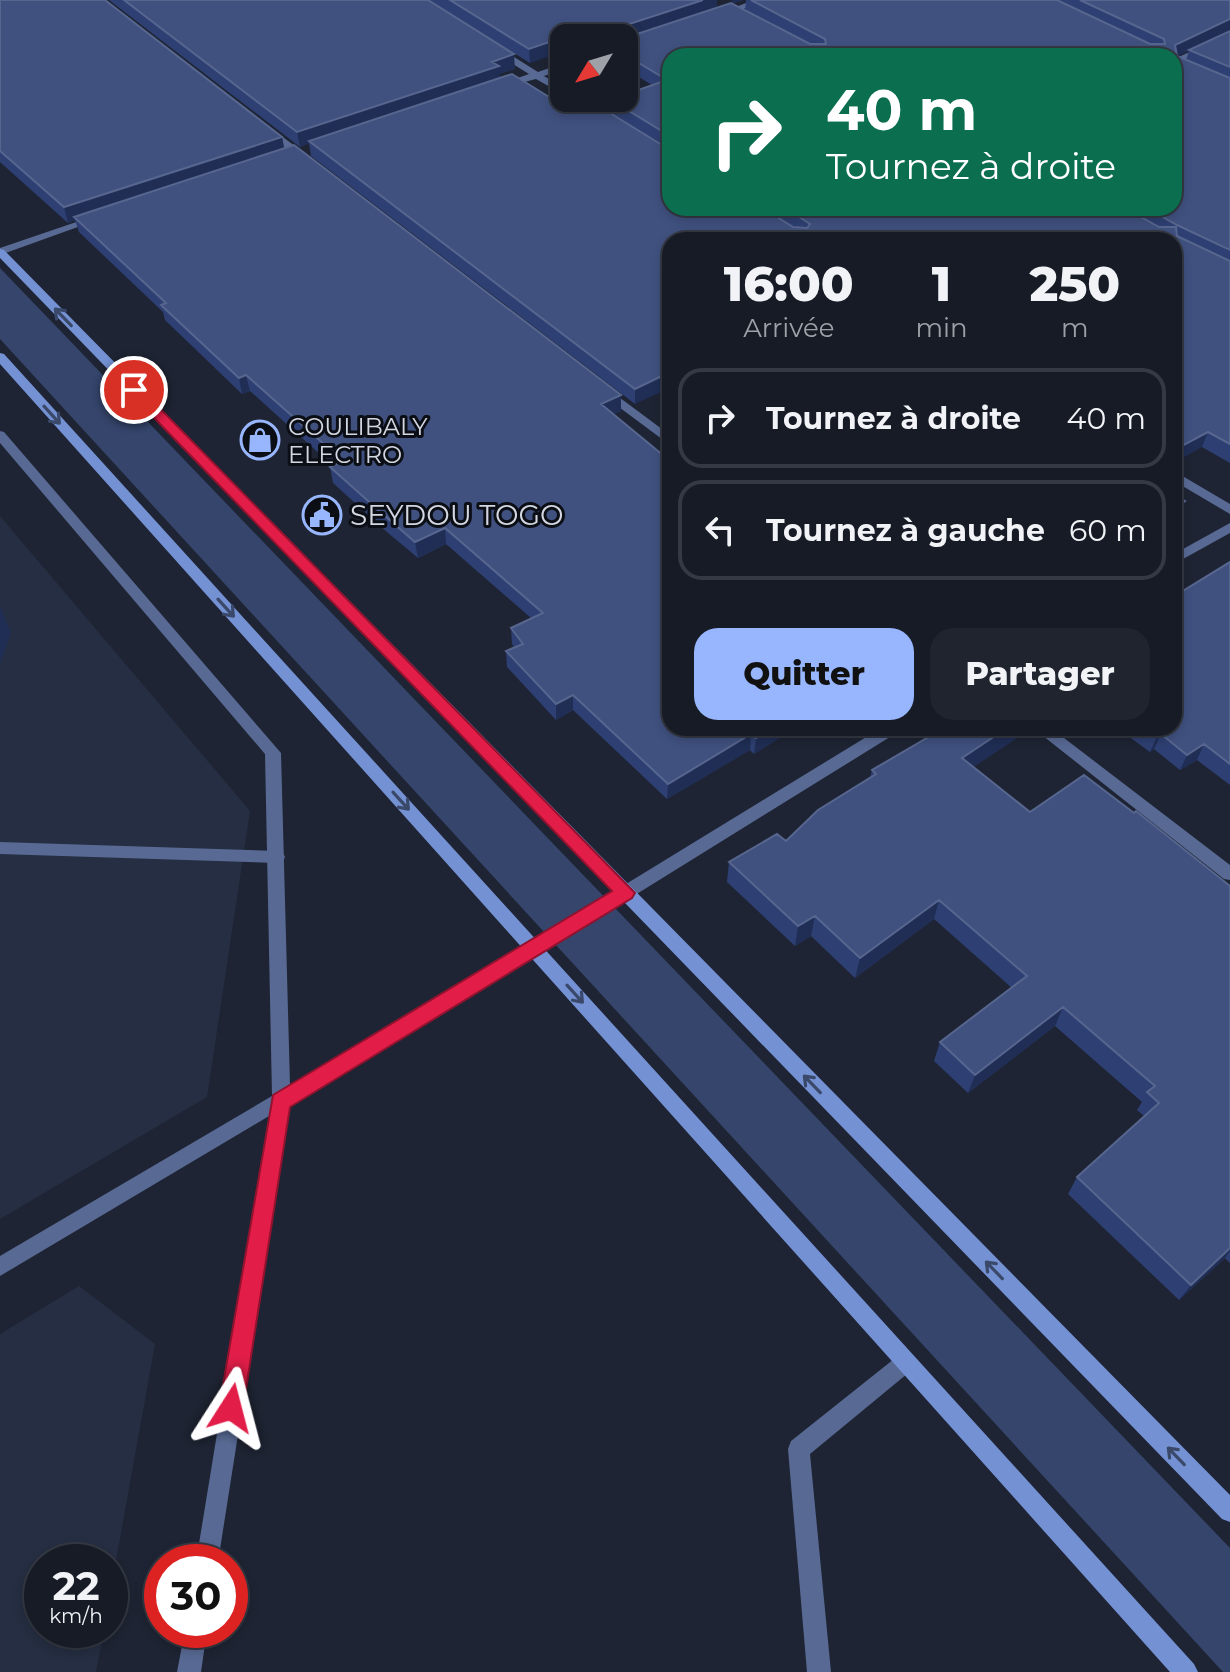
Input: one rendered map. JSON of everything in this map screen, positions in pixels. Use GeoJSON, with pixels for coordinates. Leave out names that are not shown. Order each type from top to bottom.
{"type":"FeatureCollection","features":[{"type":"Feature","properties":{"kind":"main road"},"geometry":{"type":"LineString","coordinates":[[0,252],[1230,1511]]}},
{"type":"Feature","properties":{"kind":"main road"},"geometry":{"type":"LineString","coordinates":[[0,357],[1186,1672]]}},
{"type":"Feature","properties":{"kind":"street"},"geometry":{"type":"LineString","coordinates":[[704,19],[763,0]]}},
{"type":"Feature","properties":{"kind":"street"},"geometry":{"type":"LineString","coordinates":[[721,5],[743,17]]}},
{"type":"Feature","properties":{"kind":"street"},"geometry":{"type":"LineString","coordinates":[[1182,60],[1230,37]]}},
{"type":"Feature","properties":{"kind":"street"},"geometry":{"type":"LineString","coordinates":[[483,42],[550,84]]}},
{"type":"Feature","properties":{"kind":"street"},"geometry":{"type":"LineString","coordinates":[[1182,69],[1188,72]]}},
{"type":"Feature","properties":{"kind":"street"},"geometry":{"type":"LineString","coordinates":[[492,90],[550,70]]}},
{"type":"Feature","properties":{"kind":"street"},"geometry":{"type":"LineString","coordinates":[[596,112],[622,128]]}},
{"type":"Feature","properties":{"kind":"street"},"geometry":{"type":"LineString","coordinates":[[261,125],[323,173]]}},
{"type":"Feature","properties":{"kind":"street"},"geometry":{"type":"LineString","coordinates":[[284,158],[313,149]]}},
{"type":"Feature","properties":{"kind":"street"},"geometry":{"type":"LineString","coordinates":[[0,252],[113,213]]}},
{"type":"Feature","properties":{"kind":"street"},"geometry":{"type":"LineString","coordinates":[[596,384],[662,435]]}},
{"type":"Feature","properties":{"kind":"street"},"geometry":{"type":"LineString","coordinates":[[0,435],[273,753],[281,1101],[210,1544]]}},
{"type":"Feature","properties":{"kind":"street"},"geometry":{"type":"LineString","coordinates":[[1182,480],[1230,510]]}},
{"type":"Feature","properties":{"kind":"street"},"geometry":{"type":"LineString","coordinates":[[1182,555],[1230,527]]}},
{"type":"Feature","properties":{"kind":"street"},"geometry":{"type":"LineString","coordinates":[[0,1267],[534,949],[880,736]]}},
{"type":"Feature","properties":{"kind":"street"},"geometry":{"type":"LineString","coordinates":[[1051,736],[1230,874]]}},
{"type":"Feature","properties":{"kind":"street"},"geometry":{"type":"LineString","coordinates":[[0,848],[277,857]]}},
{"type":"Feature","properties":{"kind":"street"},"geometry":{"type":"LineString","coordinates":[[819,1672],[799,1449],[906,1362]]}},
{"type":"Feature","properties":{"kind":"street"},"geometry":{"type":"LineString","coordinates":[[189,1672],[193,1648]]}},
{"type":"Feature","properties":{"kind":"shaded area"},"geometry":{"type":"Polygon","coordinates":[[[0,268],[1230,1548],[1230,1672],[1223,1672],[0,339],[0,268]]]}},
{"type":"Feature","properties":{"kind":"shaded area"},"geometry":{"type":"Polygon","coordinates":[[[0,516],[250,811],[207,1097],[0,1219],[0,516]]]}},
{"type":"Feature","properties":{"kind":"shaded area"},"geometry":{"type":"Polygon","coordinates":[[[79,1286],[155,1344],[119,1544],[24,1544],[24,1648],[101,1648],[96,1672],[0,1672],[0,1334],[79,1286]]]}},
{"type":"Feature","properties":{"kind":"building"},"geometry":{"type":"Polygon","coordinates":[[[0,0],[105,0],[282,137],[64,207],[0,151],[0,0]]]}},
{"type":"Feature","properties":{"kind":"building"},"geometry":{"type":"Polygon","coordinates":[[[124,0],[428,0],[514,54],[492,62],[499,66],[297,132],[124,0]]]}},
{"type":"Feature","properties":{"kind":"building"},"geometry":{"type":"Polygon","coordinates":[[[450,0],[703,0],[629,24],[550,24],[550,42],[529,49],[450,0]]]}},
{"type":"Feature","properties":{"kind":"building"},"geometry":{"type":"Polygon","coordinates":[[[751,0],[1057,0],[1150,44],[1165,44],[1164,39],[1080,0],[1230,0],[1230,19],[1175,45],[1176,48],[662,48],[662,77],[638,62],[638,34],[731,3],[810,44],[826,44],[825,39],[751,0]]]}},
{"type":"Feature","properties":{"kind":"building"},"geometry":{"type":"Polygon","coordinates":[[[1230,31],[1230,67],[1189,50],[1230,31]]]}},
{"type":"Feature","properties":{"kind":"building"},"geometry":{"type":"Polygon","coordinates":[[[1182,58],[1230,78],[1230,250],[1161,216],[1182,216],[1182,58]]]}},
{"type":"Feature","properties":{"kind":"building"},"geometry":{"type":"Polygon","coordinates":[[[512,74],[550,98],[550,112],[608,112],[662,145],[662,216],[776,216],[793,227],[807,228],[810,224],[798,216],[1139,216],[1159,227],[1176,227],[1177,232],[662,232],[662,376],[635,389],[309,141],[512,74]]]}},
{"type":"Feature","properties":{"kind":"building"},"geometry":{"type":"Polygon","coordinates":[[[662,82],[662,131],[631,112],[638,112],[638,90],[662,82]]]}},
{"type":"Feature","properties":{"kind":"building"},"geometry":{"type":"Polygon","coordinates":[[[294,145],[621,395],[601,404],[662,454],[662,736],[748,736],[668,784],[573,695],[556,704],[506,651],[523,644],[511,628],[543,613],[445,528],[415,542],[330,467],[343,461],[246,375],[239,378],[161,305],[166,303],[74,217],[294,145]]]}},
{"type":"Feature","properties":{"kind":"building"},"geometry":{"type":"Polygon","coordinates":[[[1182,238],[1230,261],[1230,444],[1208,432],[1182,446],[1182,238]]]}},
{"type":"Feature","properties":{"kind":"building"},"geometry":{"type":"Polygon","coordinates":[[[1230,562],[1230,764],[1204,744],[1187,755],[1163,736],[1182,736],[1182,591],[1230,562]]]}},
{"type":"Feature","properties":{"kind":"building"},"geometry":{"type":"Polygon","coordinates":[[[930,736],[995,736],[962,758],[1030,812],[1084,775],[1134,813],[1136,811],[1230,886],[1230,1248],[1191,1285],[1077,1177],[1159,1103],[1147,1092],[1155,1086],[1063,1007],[975,1075],[940,1042],[1027,976],[939,900],[860,958],[815,916],[798,926],[729,862],[777,834],[786,841],[818,810],[876,774],[872,770],[930,736]]]}},
{"type":"Feature","properties":{"kind":"place","name":"COULIBALY ELECTRO"},"geometry":{"type":"Point","coordinates":[260,440]}},
{"type":"Feature","properties":{"kind":"place","name":"SEYDOU TOGO"},"geometry":{"type":"Point","coordinates":[322,515]}},
{"type":"Feature","properties":{"kind":"route"},"geometry":{"type":"LineString","coordinates":[[134,390],[626,893],[281,1101],[231,1408]]}}]}
